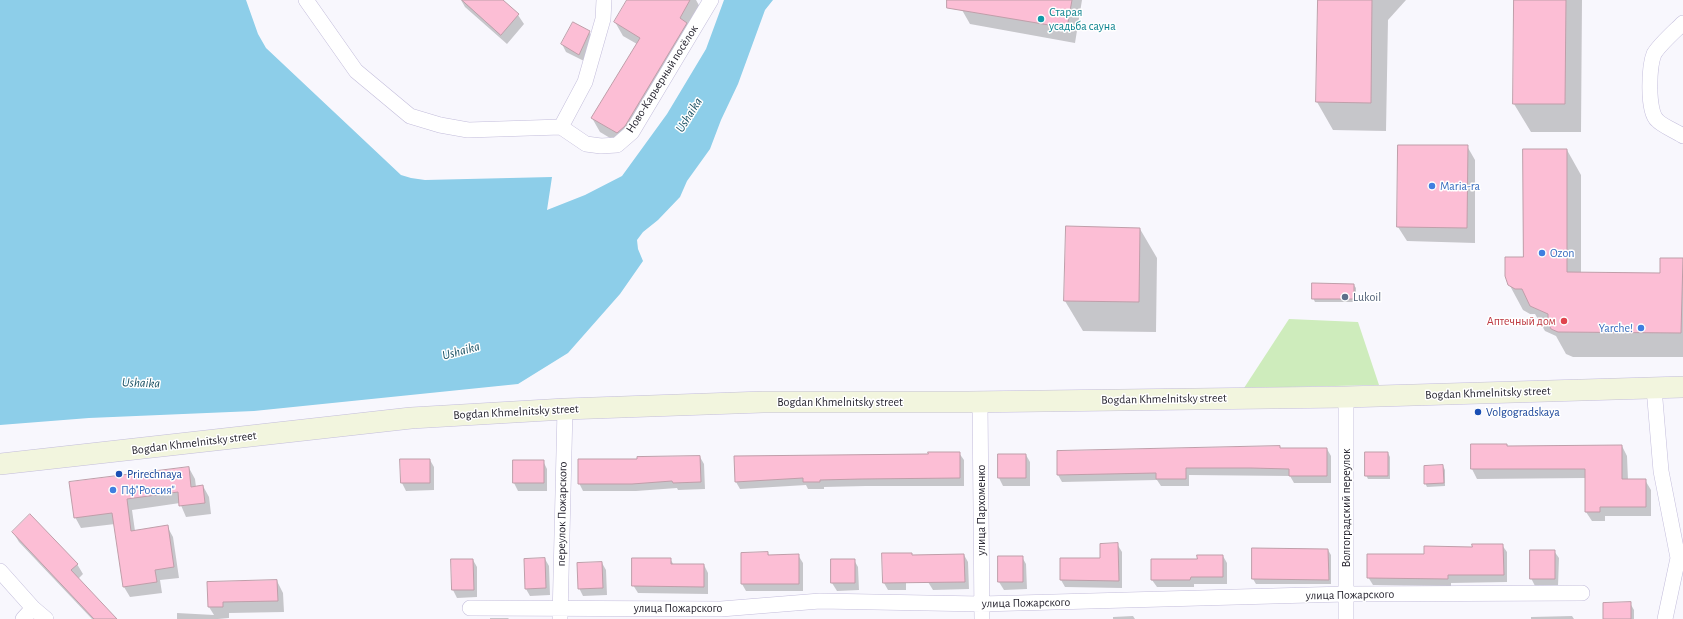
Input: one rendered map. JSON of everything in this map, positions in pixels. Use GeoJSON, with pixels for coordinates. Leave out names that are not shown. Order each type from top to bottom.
{"type":"FeatureCollection","features":[{"type":"Feature","properties":{"kind":"street"},"geometry":{"type":"LineString","coordinates":[[306,0],[356,70],[410,116],[440,125],[468,130],[561,127],[585,82],[603,19],[604,0]]}},
{"type":"Feature","properties":{"kind":"street","name":"Ново-Карьерный посёлок"},"geometry":{"type":"LineString","coordinates":[[561,127],[586,144],[601,146],[617,145],[632,132],[711,0]]}},
{"type":"Feature","properties":{"kind":"street"},"geometry":{"type":"LineString","coordinates":[[1683,23],[1654,54],[1651,67],[1650,87],[1652,108],[1656,120],[1683,136]]}},
{"type":"Feature","properties":{"kind":"street","name":"Bogdan Khmelnitsky street"},"geometry":{"type":"LineString","coordinates":[[0,464],[411,418],[565,409],[763,402],[980,402],[1346,397],[1683,387]]}},
{"type":"Feature","properties":{"kind":"street"},"geometry":{"type":"LineString","coordinates":[[1654,388],[1661,471],[1678,558],[1665,619]]}},
{"type":"Feature","properties":{"kind":"street","name":"Волгоградский переулок"},"geometry":{"type":"LineString","coordinates":[[1346,397],[1346,619]]}},
{"type":"Feature","properties":{"kind":"street","name":"улица Пархоменко"},"geometry":{"type":"LineString","coordinates":[[980,402],[981,612]]}},
{"type":"Feature","properties":{"kind":"street","name":"переулок Пожарского"},"geometry":{"type":"LineString","coordinates":[[560,614],[565,409]]}},
{"type":"Feature","properties":{"kind":"street"},"geometry":{"type":"LineString","coordinates":[[0,571],[28,614],[46,619]]}},
{"type":"Feature","properties":{"kind":"street","name":"улица Пожарского"},"geometry":{"type":"LineString","coordinates":[[470,608],[560,614],[721,609],[820,601],[981,612],[1346,594],[1582,593]]}},
{"type":"Feature","properties":{"kind":"green space"},"geometry":{"type":"Polygon","coordinates":[[[1289,319],[1358,322],[1379,385],[1244,388],[1289,319]]]}},
{"type":"Feature","properties":{"kind":"water","name":"Ushaika"},"geometry":{"type":"Polygon","coordinates":[[[0,0],[246,0],[258,34],[266,48],[401,175],[425,180],[552,177],[547,210],[585,195],[622,176],[667,114],[706,49],[724,0],[773,0],[765,10],[738,84],[721,120],[710,149],[687,181],[680,197],[658,220],[643,232],[637,240],[638,249],[643,261],[620,294],[568,353],[518,384],[254,411],[89,418],[0,425],[0,0]]]}},
{"type":"Feature","properties":{"kind":"building"},"geometry":{"type":"Polygon","coordinates":[[[462,0],[503,0],[519,14],[501,35],[462,0]]]}},
{"type":"Feature","properties":{"kind":"building"},"geometry":{"type":"Polygon","coordinates":[[[627,0],[690,0],[680,18],[687,23],[625,126],[617,133],[591,118],[640,38],[614,22],[627,0]]]}},
{"type":"Feature","properties":{"kind":"building","name":"Старая усадьба сауна"},"geometry":{"type":"Polygon","coordinates":[[[947,0],[1072,0],[1067,28],[947,8],[947,0]]]}},
{"type":"Feature","properties":{"kind":"building"},"geometry":{"type":"Polygon","coordinates":[[[1318,0],[1372,0],[1371,103],[1316,102],[1318,0]]]}},
{"type":"Feature","properties":{"kind":"building"},"geometry":{"type":"Polygon","coordinates":[[[1514,0],[1566,0],[1565,104],[1513,104],[1514,0]]]}},
{"type":"Feature","properties":{"kind":"building"},"geometry":{"type":"Polygon","coordinates":[[[573,22],[590,31],[579,55],[561,44],[573,22]]]}},
{"type":"Feature","properties":{"kind":"building","name":"Maria-ra"},"geometry":{"type":"Polygon","coordinates":[[[1398,145],[1468,145],[1467,228],[1397,227],[1398,145]]]}},
{"type":"Feature","properties":{"kind":"building"},"geometry":{"type":"Polygon","coordinates":[[[1523,149],[1567,149],[1567,272],[1660,273],[1660,258],[1683,258],[1681,333],[1558,332],[1551,329],[1548,322],[1548,314],[1530,306],[1522,289],[1515,289],[1508,285],[1505,276],[1505,257],[1523,257],[1523,149]]]}},
{"type":"Feature","properties":{"kind":"building"},"geometry":{"type":"Polygon","coordinates":[[[1066,226],[1140,228],[1139,302],[1064,301],[1066,226]]]}},
{"type":"Feature","properties":{"kind":"building"},"geometry":{"type":"Polygon","coordinates":[[[1312,283],[1354,284],[1354,299],[1312,299],[1312,283]]]}},
{"type":"Feature","properties":{"kind":"building"},"geometry":{"type":"Polygon","coordinates":[[[1471,444],[1507,444],[1507,446],[1622,445],[1622,479],[1646,479],[1646,507],[1600,507],[1600,512],[1585,512],[1585,469],[1471,469],[1471,444]]]}},
{"type":"Feature","properties":{"kind":"building"},"geometry":{"type":"Polygon","coordinates":[[[1280,446],[1280,448],[1327,448],[1327,476],[1289,476],[1289,469],[1251,468],[1186,468],[1186,479],[1156,479],[1156,473],[1057,475],[1057,451],[1280,446]]]}},
{"type":"Feature","properties":{"kind":"building"},"geometry":{"type":"Polygon","coordinates":[[[928,452],[960,452],[960,478],[820,480],[820,482],[803,482],[803,478],[735,482],[734,456],[928,454],[928,452]]]}},
{"type":"Feature","properties":{"kind":"building"},"geometry":{"type":"Polygon","coordinates":[[[1365,452],[1388,452],[1388,476],[1365,476],[1365,452]]]}},
{"type":"Feature","properties":{"kind":"building"},"geometry":{"type":"Polygon","coordinates":[[[998,454],[1026,454],[1026,478],[998,478],[998,454]]]}},
{"type":"Feature","properties":{"kind":"building"},"geometry":{"type":"Polygon","coordinates":[[[700,456],[701,482],[673,483],[672,481],[632,484],[578,484],[578,459],[637,459],[637,457],[700,456]]]}},
{"type":"Feature","properties":{"kind":"building"},"geometry":{"type":"Polygon","coordinates":[[[400,459],[430,459],[430,483],[401,483],[400,459]]]}},
{"type":"Feature","properties":{"kind":"building"},"geometry":{"type":"Polygon","coordinates":[[[513,460],[544,460],[544,483],[513,483],[513,460]]]}},
{"type":"Feature","properties":{"kind":"building"},"geometry":{"type":"Polygon","coordinates":[[[1443,465],[1444,483],[1424,484],[1424,466],[1443,465]]]}},
{"type":"Feature","properties":{"kind":"building"},"geometry":{"type":"Polygon","coordinates":[[[189,467],[191,487],[203,485],[205,503],[179,506],[178,492],[127,499],[131,531],[168,525],[174,567],[155,570],[157,582],[123,587],[112,513],[74,518],[69,482],[189,467]]]}},
{"type":"Feature","properties":{"kind":"building"},"geometry":{"type":"Polygon","coordinates":[[[30,514],[78,564],[71,570],[117,619],[94,619],[12,532],[30,514]]]}},
{"type":"Feature","properties":{"kind":"building"},"geometry":{"type":"Polygon","coordinates":[[[1118,543],[1119,581],[1060,580],[1060,558],[1100,558],[1100,544],[1118,543]]]}},
{"type":"Feature","properties":{"kind":"building"},"geometry":{"type":"Polygon","coordinates":[[[1472,544],[1503,544],[1504,575],[1448,575],[1448,579],[1367,578],[1367,554],[1424,554],[1424,546],[1472,547],[1472,544]]]}},
{"type":"Feature","properties":{"kind":"building"},"geometry":{"type":"Polygon","coordinates":[[[1252,548],[1328,549],[1329,580],[1252,579],[1252,548]]]}},
{"type":"Feature","properties":{"kind":"building"},"geometry":{"type":"Polygon","coordinates":[[[1530,550],[1555,550],[1555,579],[1530,579],[1530,550]]]}},
{"type":"Feature","properties":{"kind":"building"},"geometry":{"type":"Polygon","coordinates":[[[768,552],[768,555],[799,554],[799,584],[741,584],[741,553],[768,552]]]}},
{"type":"Feature","properties":{"kind":"building"},"geometry":{"type":"Polygon","coordinates":[[[882,553],[912,553],[912,555],[964,554],[965,582],[883,583],[882,553]]]}},
{"type":"Feature","properties":{"kind":"building"},"geometry":{"type":"Polygon","coordinates":[[[1197,555],[1223,555],[1223,577],[1191,577],[1190,580],[1151,580],[1151,559],[1197,559],[1197,555]]]}},
{"type":"Feature","properties":{"kind":"building"},"geometry":{"type":"Polygon","coordinates":[[[998,556],[1023,556],[1023,582],[998,582],[998,556]]]}},
{"type":"Feature","properties":{"kind":"building"},"geometry":{"type":"Polygon","coordinates":[[[545,558],[546,588],[525,589],[524,559],[545,558]]]}},
{"type":"Feature","properties":{"kind":"building"},"geometry":{"type":"Polygon","coordinates":[[[632,558],[671,558],[671,564],[704,564],[704,587],[632,586],[632,558]]]}},
{"type":"Feature","properties":{"kind":"building"},"geometry":{"type":"Polygon","coordinates":[[[451,559],[473,559],[474,590],[452,590],[451,559]]]}},
{"type":"Feature","properties":{"kind":"building"},"geometry":{"type":"Polygon","coordinates":[[[831,559],[855,559],[855,583],[831,583],[831,559]]]}},
{"type":"Feature","properties":{"kind":"building"},"geometry":{"type":"Polygon","coordinates":[[[602,562],[603,588],[578,589],[577,563],[602,562]]]}},
{"type":"Feature","properties":{"kind":"building"},"geometry":{"type":"Polygon","coordinates":[[[277,580],[278,601],[223,602],[223,607],[208,607],[207,582],[277,580]]]}},
{"type":"Feature","properties":{"kind":"building"},"geometry":{"type":"Polygon","coordinates":[[[1631,602],[1631,619],[1603,619],[1603,603],[1631,602]]]}},
{"type":"Feature","properties":{"kind":"place","name":"Старая усадьба сауна"},"geometry":{"type":"Point","coordinates":[1041,19]}},
{"type":"Feature","properties":{"kind":"place","name":"Maria-ra"},"geometry":{"type":"Point","coordinates":[1432,186]}},
{"type":"Feature","properties":{"kind":"place","name":"Ozon"},"geometry":{"type":"Point","coordinates":[1542,253]}},
{"type":"Feature","properties":{"kind":"place","name":"Lukoil"},"geometry":{"type":"Point","coordinates":[1345,297]}},
{"type":"Feature","properties":{"kind":"place","name":"Аптечный дом"},"geometry":{"type":"Point","coordinates":[1564,321]}},
{"type":"Feature","properties":{"kind":"place","name":"Yarche!"},"geometry":{"type":"Point","coordinates":[1641,328]}},
{"type":"Feature","properties":{"kind":"place","name":"Volgogradskaya"},"geometry":{"type":"Point","coordinates":[1478,412]}},
{"type":"Feature","properties":{"kind":"place","name":"Prirechnaya"},"geometry":{"type":"Point","coordinates":[119,474]}},
{"type":"Feature","properties":{"kind":"place","name":"Пф\"Россия\""},"geometry":{"type":"Point","coordinates":[113,490]}}]}
